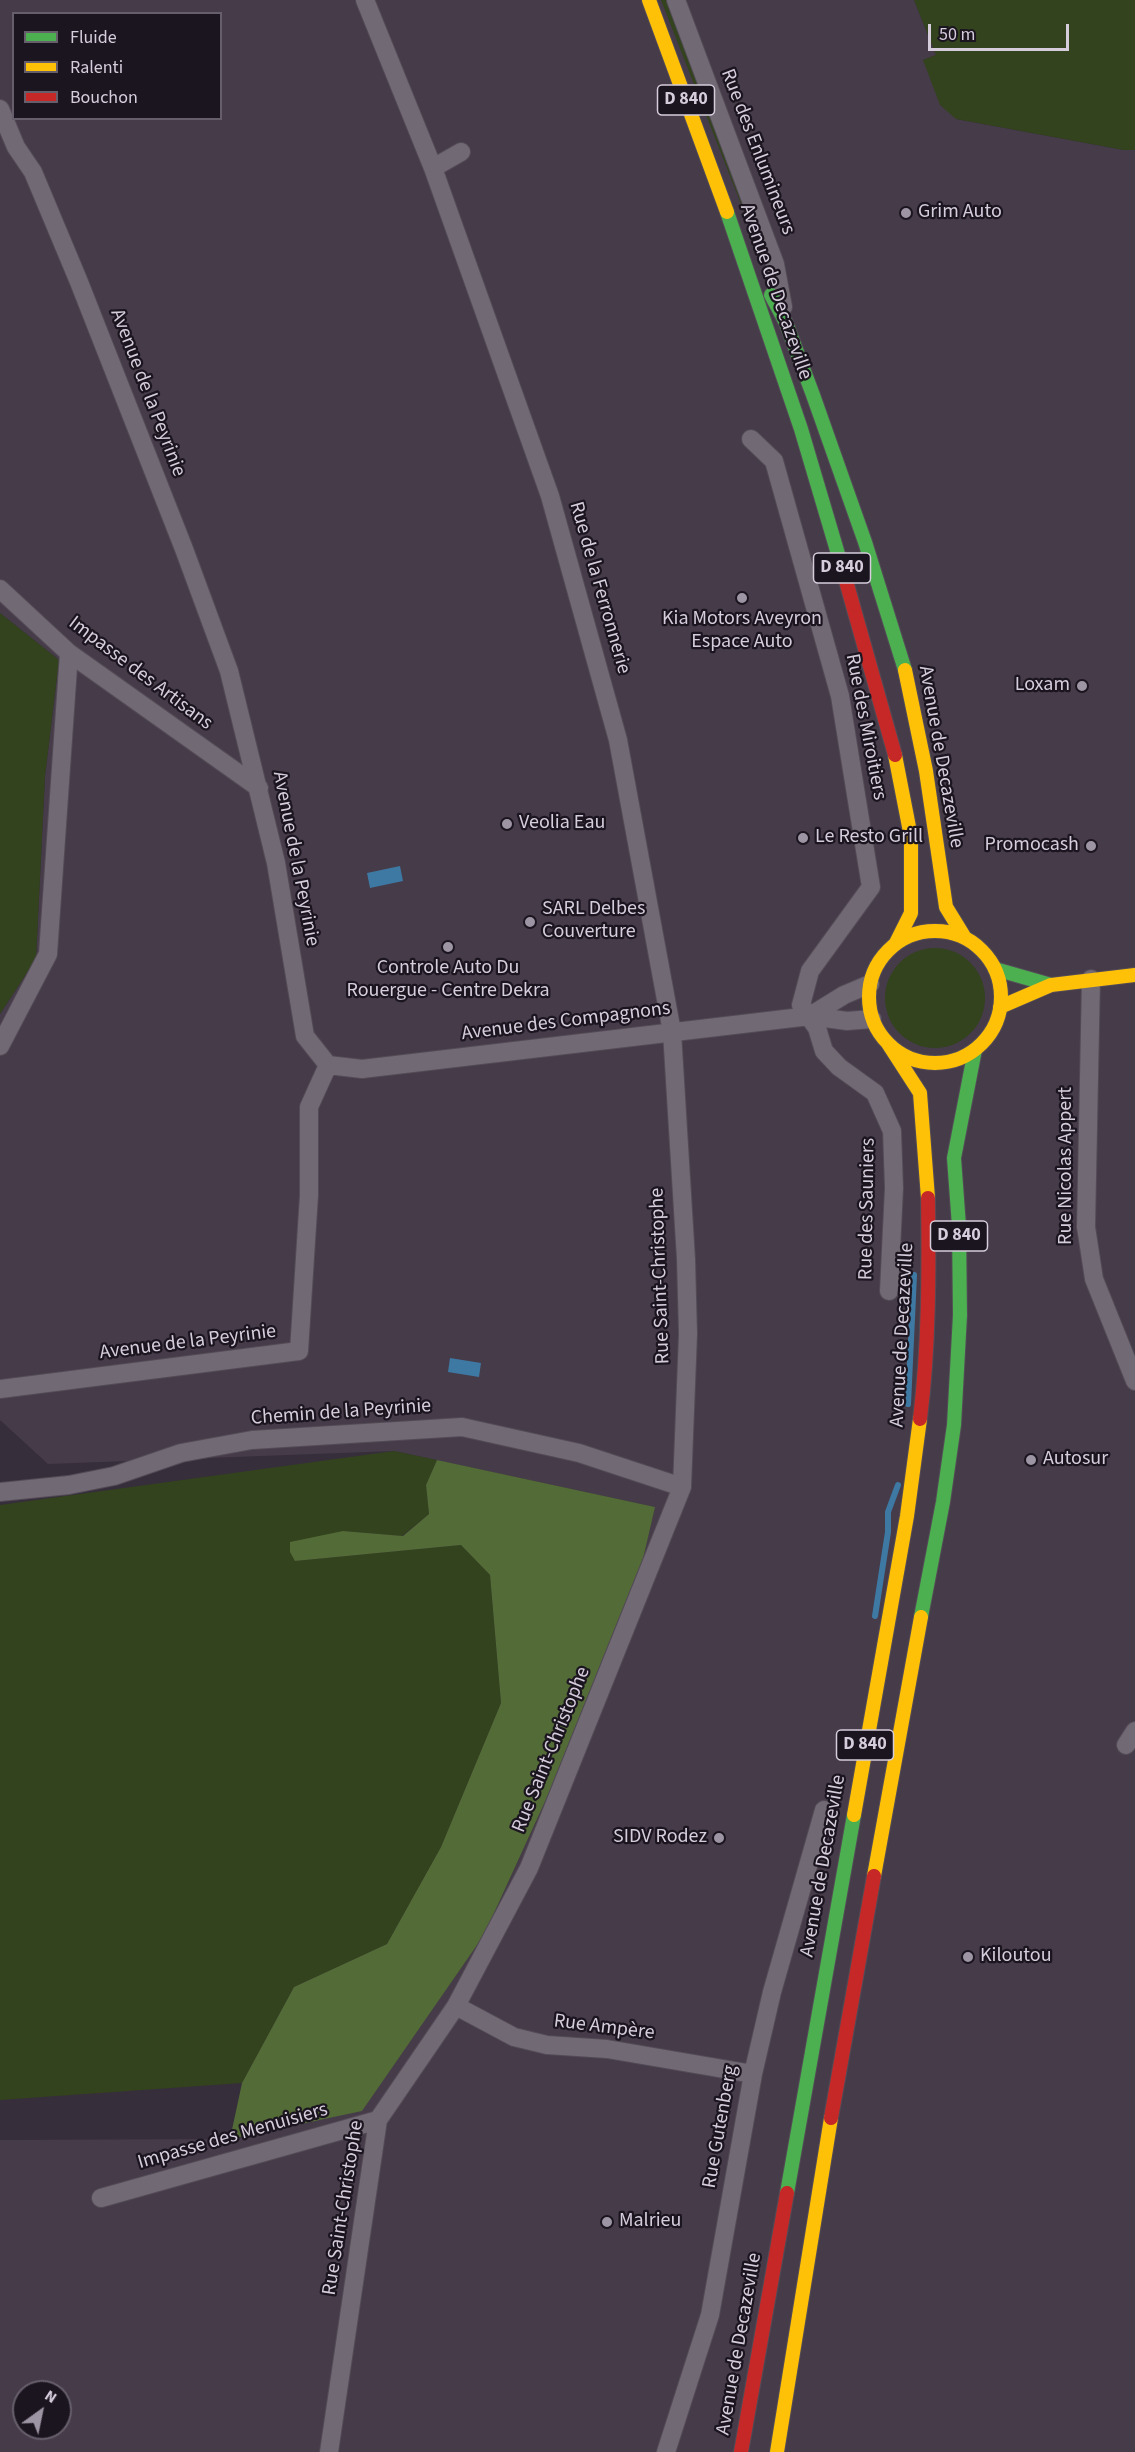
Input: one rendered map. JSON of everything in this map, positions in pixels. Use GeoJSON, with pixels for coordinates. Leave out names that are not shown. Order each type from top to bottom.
{"type":"FeatureCollection","features":[{"type":"Feature","properties":{"kind":"main road","name":"D 840"},"geometry":{"type":"LineString","coordinates":[[649,0],[723,199]]}},
{"type":"Feature","properties":{"kind":"main road","name":"Avenue de Decazeville"},"geometry":{"type":"LineString","coordinates":[[723,199],[786,323],[865,542],[902,655],[926,771],[946,907],[965,938]]}},
{"type":"Feature","properties":{"kind":"main road","name":"Avenue de Decazeville"},"geometry":{"type":"LineString","coordinates":[[723,199],[801,429],[892,738],[911,837],[911,913],[896,943]]}},
{"type":"Feature","properties":{"kind":"main road"},"geometry":{"type":"LineString","coordinates":[[930,931],[942,931],[965,938],[982,951],[999,981],[1000,1007],[992,1031],[975,1050],[953,1060],[929,1063],[906,1056],[887,1042],[872,1019],[870,984],[879,961],[896,943],[907,937],[930,931]]}},
{"type":"Feature","properties":{"kind":"main road"},"geometry":{"type":"LineString","coordinates":[[994,969],[1051,985]]}},
{"type":"Feature","properties":{"kind":"main road"},"geometry":{"type":"LineString","coordinates":[[1000,1007],[1051,985],[1135,975]]}},
{"type":"Feature","properties":{"kind":"main road","name":"Avenue de Decazeville"},"geometry":{"type":"LineString","coordinates":[[741,2452],[907,1516],[924,1385],[929,1273],[927,1168],[920,1093],[887,1042]]}},
{"type":"Feature","properties":{"kind":"main road","name":"D 840"},"geometry":{"type":"LineString","coordinates":[[777,2452],[823,2162],[909,1677],[943,1502],[951,1447],[960,1315],[954,1158],[975,1050]]}},
{"type":"Feature","properties":{"kind":"street","name":"Rue de la Ferronnerie"},"geometry":{"type":"LineString","coordinates":[[365,0],[433,168],[550,496],[615,728],[672,1032]]}},
{"type":"Feature","properties":{"kind":"street","name":"Rue des Enlumineurs"},"geometry":{"type":"LineString","coordinates":[[676,0],[775,264],[786,323]]}},
{"type":"Feature","properties":{"kind":"street","name":"Avenue de la Peyrinie"},"geometry":{"type":"LineString","coordinates":[[0,109],[16,147],[33,172],[75,271],[229,670],[276,863],[305,1036],[328,1065],[309,1107],[309,1195],[299,1351],[0,1389]]}},
{"type":"Feature","properties":{"kind":"street"},"geometry":{"type":"LineString","coordinates":[[433,168],[461,152]]}},
{"type":"Feature","properties":{"kind":"street","name":"Rue des Miroitiers"},"geometry":{"type":"LineString","coordinates":[[751,439],[774,461],[840,696],[871,887],[810,971],[801,1005],[810,1016]]}},
{"type":"Feature","properties":{"kind":"street","name":"Impasse des Artisans"},"geometry":{"type":"LineString","coordinates":[[0,590],[69,653],[259,788]]}},
{"type":"Feature","properties":{"kind":"street"},"geometry":{"type":"LineString","coordinates":[[0,1046],[48,954],[69,653]]}},
{"type":"Feature","properties":{"kind":"street","name":"Rue Nicolas Appert"},"geometry":{"type":"LineString","coordinates":[[1091,979],[1086,1227],[1094,1279],[1135,1381]]}},
{"type":"Feature","properties":{"kind":"street","name":"Avenue des Compagnons"},"geometry":{"type":"LineString","coordinates":[[810,1016],[844,995],[870,984]]}},
{"type":"Feature","properties":{"kind":"street","name":"Avenue des Compagnons"},"geometry":{"type":"LineString","coordinates":[[328,1065],[362,1070],[810,1016],[847,1021],[872,1019]]}},
{"type":"Feature","properties":{"kind":"street","name":"Rue des Sauniers"},"geometry":{"type":"LineString","coordinates":[[810,1016],[817,1028],[824,1051],[839,1067],[875,1093],[892,1131],[894,1188],[889,1291]]}},
{"type":"Feature","properties":{"kind":"street","name":"Rue Saint-Christophe"},"geometry":{"type":"LineString","coordinates":[[329,2452],[378,2120],[456,2006],[529,1868],[682,1487],[688,1312],[672,1032]]}},
{"type":"Feature","properties":{"kind":"street","name":"Chemin de la Peyrinie"},"geometry":{"type":"LineString","coordinates":[[0,1491],[69,1485],[114,1476],[181,1453],[252,1440],[462,1427],[579,1453],[682,1487]]}},
{"type":"Feature","properties":{"kind":"street","name":"Rue Gutenberg"},"geometry":{"type":"LineString","coordinates":[[666,2452],[710,2315],[753,2074],[772,1992],[824,1810]]}},
{"type":"Feature","properties":{"kind":"street","name":"Rue Ampère"},"geometry":{"type":"LineString","coordinates":[[456,2006],[514,2037],[547,2045],[607,2049],[753,2074]]}},
{"type":"Feature","properties":{"kind":"street","name":"Impasse des Menuisiers"},"geometry":{"type":"LineString","coordinates":[[100,2198],[378,2120]]}},
{"type":"Feature","properties":{"kind":"shaded area"},"geometry":{"type":"Polygon","coordinates":[[[0,0],[914,0],[936,55],[923,60],[956,119],[1124,150],[1135,150],[1135,2452],[0,2452],[0,2140],[230,2139],[362,2110],[484,1935],[548,1795],[643,1559],[654,1507],[394,1451],[48,1464],[0,1420],[0,1014],[36,959],[45,776],[59,660],[0,613],[0,0]]]}},
{"type":"Feature","properties":{"kind":"green space"},"geometry":{"type":"Polygon","coordinates":[[[661,0],[671,0],[763,252],[759,250],[661,0]]]}},
{"type":"Feature","properties":{"kind":"green space"},"geometry":{"type":"Polygon","coordinates":[[[914,0],[1135,0],[1135,150],[1124,150],[956,119],[940,105],[923,60],[936,55],[914,0]]]}},
{"type":"Feature","properties":{"kind":"green space"},"geometry":{"type":"Polygon","coordinates":[[[0,613],[59,660],[45,776],[36,959],[0,1014],[0,613]]]}},
{"type":"Feature","properties":{"kind":"green space"},"geometry":{"type":"Polygon","coordinates":[[[935,948],[963,956],[977,970],[985,998],[977,1026],[963,1040],[935,1048],[907,1040],[893,1026],[885,998],[893,970],[907,956],[935,948]]]}},
{"type":"Feature","properties":{"kind":"green space"},"geometry":{"type":"Polygon","coordinates":[[[394,1451],[437,1460],[426,1485],[429,1514],[402,1536],[343,1531],[295,1561],[461,1545],[490,1575],[501,1703],[441,1847],[387,1944],[294,1987],[242,2083],[0,2100],[0,1505],[394,1451]]]}},
{"type":"Feature","properties":{"kind":"green space"},"geometry":{"type":"Polygon","coordinates":[[[437,1460],[655,1507],[643,1559],[548,1795],[484,1935],[362,2111],[230,2139],[242,2083],[294,1987],[387,1944],[441,1847],[501,1703],[490,1575],[461,1545],[295,1561],[290,1552],[290,1542],[343,1531],[403,1536],[429,1514],[426,1485],[437,1460]]]}},
{"type":"Feature","properties":{"kind":"water"},"geometry":{"type":"Polygon","coordinates":[[[400,866],[403,881],[370,888],[367,873],[400,866]]]}},
{"type":"Feature","properties":{"kind":"water"},"geometry":{"type":"Polygon","coordinates":[[[450,1358],[481,1363],[479,1377],[448,1372],[450,1358]]]}},
{"type":"Feature","properties":{"kind":"waterway"},"geometry":{"type":"LineString","coordinates":[[908,1404],[914,1275]]}},
{"type":"Feature","properties":{"kind":"waterway"},"geometry":{"type":"LineString","coordinates":[[875,1616],[888,1532],[888,1512],[898,1485]]}},
{"type":"Feature","properties":{"kind":"traffic: fast"},"geometry":{"type":"LineString","coordinates":[[727,212],[801,429],[846,581]]}},
{"type":"Feature","properties":{"kind":"traffic: fast"},"geometry":{"type":"LineString","coordinates":[[771,295],[786,323],[813,395],[865,542],[905,670]]}},
{"type":"Feature","properties":{"kind":"traffic: fast"},"geometry":{"type":"LineString","coordinates":[[995,969],[1051,985]]}},
{"type":"Feature","properties":{"kind":"traffic: fast"},"geometry":{"type":"LineString","coordinates":[[921,1617],[943,1502],[954,1425],[960,1315],[959,1226],[954,1158],[975,1050]]}},
{"type":"Feature","properties":{"kind":"traffic: fast"},"geometry":{"type":"LineString","coordinates":[[787,2193],[854,1815]]}},
{"type":"Feature","properties":{"kind":"traffic: slow"},"geometry":{"type":"LineString","coordinates":[[649,0],[727,212]]}},
{"type":"Feature","properties":{"kind":"traffic: slow"},"geometry":{"type":"LineString","coordinates":[[905,670],[926,771],[946,907],[965,938]]}},
{"type":"Feature","properties":{"kind":"traffic: slow"},"geometry":{"type":"LineString","coordinates":[[895,755],[911,837],[911,913],[896,943]]}},
{"type":"Feature","properties":{"kind":"traffic: slow"},"geometry":{"type":"LineString","coordinates":[[935,931],[960,936],[982,950],[996,972],[1001,997],[996,1022],[982,1044],[960,1058],[935,1063],[910,1058],[888,1044],[874,1022],[869,997],[874,972],[888,950],[910,936],[935,931]]}},
{"type":"Feature","properties":{"kind":"traffic: slow"},"geometry":{"type":"LineString","coordinates":[[1000,1007],[1051,985],[1135,975]]}},
{"type":"Feature","properties":{"kind":"traffic: slow"},"geometry":{"type":"LineString","coordinates":[[887,1042],[920,1093],[928,1198]]}},
{"type":"Feature","properties":{"kind":"traffic: slow"},"geometry":{"type":"LineString","coordinates":[[854,1815],[907,1516],[920,1419]]}},
{"type":"Feature","properties":{"kind":"traffic: slow"},"geometry":{"type":"LineString","coordinates":[[874,1876],[921,1617]]}},
{"type":"Feature","properties":{"kind":"traffic: slow"},"geometry":{"type":"LineString","coordinates":[[777,2452],[831,2118]]}},
{"type":"Feature","properties":{"kind":"traffic: jam"},"geometry":{"type":"LineString","coordinates":[[846,581],[895,755]]}},
{"type":"Feature","properties":{"kind":"traffic: jam"},"geometry":{"type":"LineString","coordinates":[[920,1419],[927,1337],[928,1198]]}},
{"type":"Feature","properties":{"kind":"traffic: jam"},"geometry":{"type":"LineString","coordinates":[[831,2118],[874,1876]]}},
{"type":"Feature","properties":{"kind":"traffic: jam"},"geometry":{"type":"LineString","coordinates":[[741,2452],[787,2193]]}},
{"type":"Feature","properties":{"kind":"place","name":"Grim Auto"},"geometry":{"type":"Point","coordinates":[906,213]}},
{"type":"Feature","properties":{"kind":"place","name":"Kia Motors Aveyron Espace Auto"},"geometry":{"type":"Point","coordinates":[742,598]}},
{"type":"Feature","properties":{"kind":"place","name":"Loxam"},"geometry":{"type":"Point","coordinates":[1082,686]}},
{"type":"Feature","properties":{"kind":"place","name":"Veolia Eau"},"geometry":{"type":"Point","coordinates":[507,824]}},
{"type":"Feature","properties":{"kind":"place","name":"Le Resto Grill"},"geometry":{"type":"Point","coordinates":[803,838]}},
{"type":"Feature","properties":{"kind":"place","name":"Promocash"},"geometry":{"type":"Point","coordinates":[1091,846]}},
{"type":"Feature","properties":{"kind":"place","name":"SARL Delbes Couverture"},"geometry":{"type":"Point","coordinates":[530,922]}},
{"type":"Feature","properties":{"kind":"place","name":"Controle Auto Du Rouergue - Centre Dekra"},"geometry":{"type":"Point","coordinates":[448,947]}},
{"type":"Feature","properties":{"kind":"place","name":"Autosur"},"geometry":{"type":"Point","coordinates":[1031,1460]}},
{"type":"Feature","properties":{"kind":"place","name":"SIDV Rodez"},"geometry":{"type":"Point","coordinates":[719,1838]}},
{"type":"Feature","properties":{"kind":"place","name":"Kiloutou"},"geometry":{"type":"Point","coordinates":[968,1957]}},
{"type":"Feature","properties":{"kind":"place","name":"Malrieu"},"geometry":{"type":"Point","coordinates":[607,2222]}}]}
